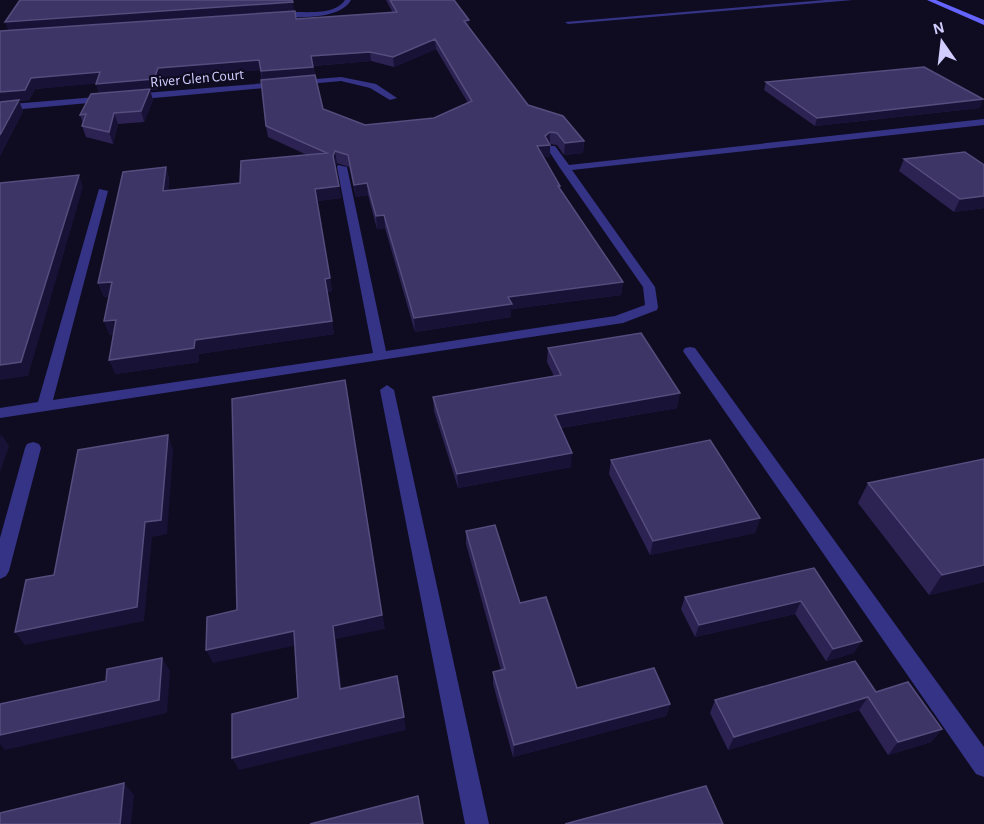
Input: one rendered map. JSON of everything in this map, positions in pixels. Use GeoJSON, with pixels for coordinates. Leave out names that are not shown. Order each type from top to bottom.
{"type":"FeatureCollection","features":[{"type":"Feature","properties":{"kind":"main road"},"geometry":{"type":"LineString","coordinates":[[930,0],[984,23]]}},
{"type":"Feature","properties":{"kind":"street"},"geometry":{"type":"LineString","coordinates":[[262,17],[329,12],[345,5],[348,0]]}},
{"type":"Feature","properties":{"kind":"street"},"geometry":{"type":"LineString","coordinates":[[568,22],[850,0]]}},
{"type":"Feature","properties":{"kind":"street","name":"River Glen Court"},"geometry":{"type":"LineString","coordinates":[[0,108],[341,79],[373,86],[393,98]]}},
{"type":"Feature","properties":{"kind":"street"},"geometry":{"type":"LineString","coordinates":[[566,168],[984,122]]}},
{"type":"Feature","properties":{"kind":"street"},"geometry":{"type":"LineString","coordinates":[[0,413],[618,320],[652,307],[649,287],[552,148]]}},
{"type":"Feature","properties":{"kind":"street"},"geometry":{"type":"LineString","coordinates":[[342,168],[380,355]]}},
{"type":"Feature","properties":{"kind":"street"},"geometry":{"type":"LineString","coordinates":[[44,406],[103,191]]}},
{"type":"Feature","properties":{"kind":"street"},"geometry":{"type":"LineString","coordinates":[[690,351],[984,766]]}},
{"type":"Feature","properties":{"kind":"street"},"geometry":{"type":"LineString","coordinates":[[387,390],[477,824]]}},
{"type":"Feature","properties":{"kind":"street"},"geometry":{"type":"LineString","coordinates":[[0,571],[33,448]]}},
{"type":"Feature","properties":{"kind":"building"},"geometry":{"type":"Polygon","coordinates":[[[20,0],[292,0],[293,2],[5,22],[20,0]]]}},
{"type":"Feature","properties":{"kind":"building"},"geometry":{"type":"Polygon","coordinates":[[[390,0],[454,0],[469,20],[464,21],[528,105],[563,116],[584,141],[565,143],[557,133],[550,132],[545,136],[550,145],[537,146],[560,186],[558,186],[623,282],[508,297],[512,304],[414,318],[384,215],[376,216],[367,183],[354,185],[348,155],[335,151],[333,156],[339,186],[315,189],[330,278],[325,279],[332,321],[195,340],[194,348],[109,360],[116,320],[104,321],[112,282],[98,283],[123,172],[166,167],[163,191],[240,183],[241,161],[327,153],[266,126],[261,80],[315,75],[323,109],[365,125],[434,118],[472,101],[435,39],[393,57],[370,52],[311,56],[313,67],[261,71],[259,60],[158,68],[154,79],[96,84],[100,72],[31,78],[25,90],[0,92],[0,31],[295,11],[296,19],[397,12],[390,0]]]}},
{"type":"Feature","properties":{"kind":"building"},"geometry":{"type":"Polygon","coordinates":[[[924,67],[983,99],[817,118],[766,82],[924,67]]]}},
{"type":"Feature","properties":{"kind":"building"},"geometry":{"type":"Polygon","coordinates":[[[150,89],[141,111],[114,113],[109,132],[82,126],[86,114],[80,115],[91,94],[150,89]]]}},
{"type":"Feature","properties":{"kind":"building"},"geometry":{"type":"Polygon","coordinates":[[[19,100],[0,135],[0,102],[19,100]]]}},
{"type":"Feature","properties":{"kind":"building"},"geometry":{"type":"Polygon","coordinates":[[[965,152],[984,165],[984,196],[960,199],[904,159],[965,152]]]}},
{"type":"Feature","properties":{"kind":"building"},"geometry":{"type":"Polygon","coordinates":[[[79,175],[21,362],[0,365],[0,183],[79,175]]]}},
{"type":"Feature","properties":{"kind":"building"},"geometry":{"type":"Polygon","coordinates":[[[641,333],[680,393],[555,415],[572,453],[457,474],[433,397],[561,375],[548,348],[641,333]]]}},
{"type":"Feature","properties":{"kind":"building"},"geometry":{"type":"Polygon","coordinates":[[[345,380],[382,615],[333,626],[340,689],[397,676],[404,717],[232,758],[232,714],[298,698],[294,631],[206,650],[207,617],[237,610],[232,399],[345,380]]]}},
{"type":"Feature","properties":{"kind":"building"},"geometry":{"type":"Polygon","coordinates":[[[168,435],[161,520],[145,522],[137,607],[15,632],[26,580],[54,575],[78,450],[168,435]]]}},
{"type":"Feature","properties":{"kind":"building"},"geometry":{"type":"Polygon","coordinates":[[[710,440],[760,518],[653,541],[611,460],[710,440]]]}},
{"type":"Feature","properties":{"kind":"building"},"geometry":{"type":"Polygon","coordinates":[[[984,459],[984,565],[942,575],[868,483],[984,459]]]}},
{"type":"Feature","properties":{"kind":"building"},"geometry":{"type":"Polygon","coordinates":[[[495,525],[520,603],[546,597],[577,688],[654,668],[670,704],[514,745],[493,672],[505,669],[466,531],[495,525]]]}},
{"type":"Feature","properties":{"kind":"building"},"geometry":{"type":"Polygon","coordinates":[[[814,568],[862,641],[833,649],[801,601],[699,625],[685,597],[814,568]]]}},
{"type":"Feature","properties":{"kind":"building"},"geometry":{"type":"Polygon","coordinates":[[[162,658],[159,700],[0,735],[0,704],[106,681],[107,669],[162,658]]]}},
{"type":"Feature","properties":{"kind":"building"},"geometry":{"type":"Polygon","coordinates":[[[855,661],[876,692],[908,682],[942,729],[898,742],[868,697],[734,737],[715,700],[855,661]]]}},
{"type":"Feature","properties":{"kind":"building"},"geometry":{"type":"Polygon","coordinates":[[[124,783],[120,824],[0,824],[0,813],[124,783]]]}},
{"type":"Feature","properties":{"kind":"building"},"geometry":{"type":"Polygon","coordinates":[[[706,786],[723,824],[565,824],[706,786]]]}},
{"type":"Feature","properties":{"kind":"building"},"geometry":{"type":"Polygon","coordinates":[[[418,796],[423,824],[310,824],[418,796]]]}}]}
